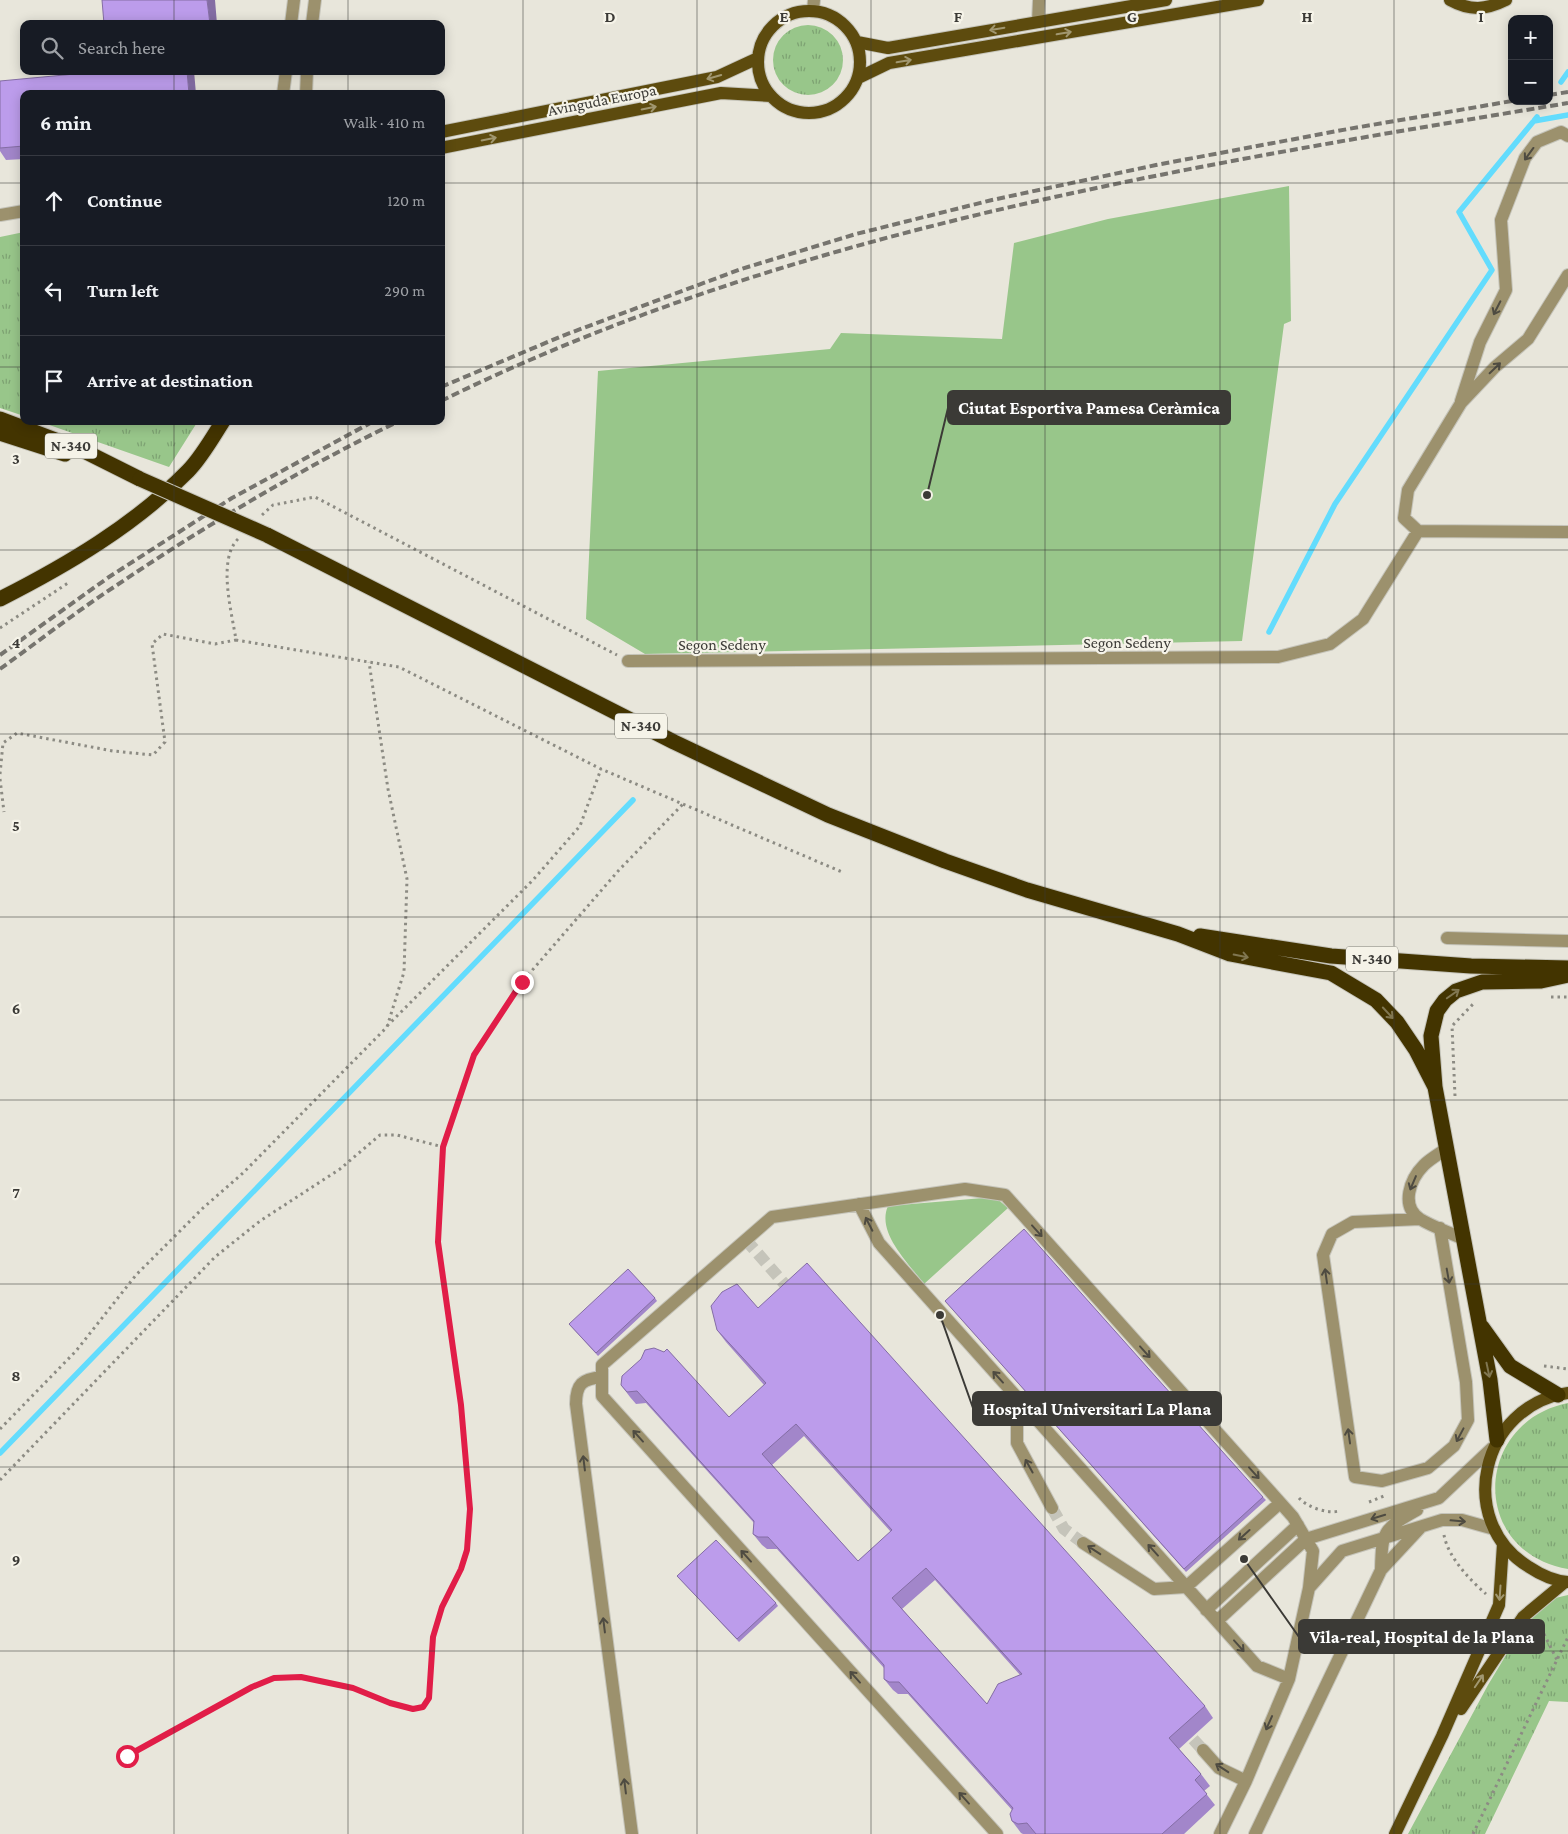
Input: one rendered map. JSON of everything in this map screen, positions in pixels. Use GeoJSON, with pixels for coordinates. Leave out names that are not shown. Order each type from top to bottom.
{"type":"FeatureCollection","features":[{"type":"Feature","properties":{"kind":"highway","name":"N-340"},"geometry":{"type":"LineString","coordinates":[[0,419],[82,450],[140,479],[267,535],[674,742],[828,815],[945,861],[1027,890],[1178,934],[1331,956],[1471,966],[1568,968]]}},
{"type":"Feature","properties":{"kind":"highway"},"geometry":{"type":"LineString","coordinates":[[0,599],[59,569],[147,508],[190,470],[220,425]]}},
{"type":"Feature","properties":{"kind":"highway","name":"N-340"},"geometry":{"type":"LineString","coordinates":[[0,433],[140,479]]}},
{"type":"Feature","properties":{"kind":"highway"},"geometry":{"type":"LineString","coordinates":[[1178,934],[1230,954],[1331,973],[1354,985],[1376,1000],[1397,1022],[1416,1050],[1435,1088]]}},
{"type":"Feature","properties":{"kind":"highway"},"geometry":{"type":"LineString","coordinates":[[1494,1444],[1490,1380],[1435,1088],[1431,1036],[1437,1011],[1445,1000],[1456,991],[1482,982],[1541,981],[1568,975]]}},
{"type":"Feature","properties":{"kind":"highway"},"geometry":{"type":"LineString","coordinates":[[1478,1322],[1510,1366],[1563,1394]]}},
{"type":"Feature","properties":{"kind":"main road"},"geometry":{"type":"LineString","coordinates":[[857,42],[888,48],[1166,0]]}},
{"type":"Feature","properties":{"kind":"main road"},"geometry":{"type":"LineString","coordinates":[[858,78],[889,63],[1258,0]]}},
{"type":"Feature","properties":{"kind":"main road"},"geometry":{"type":"LineString","coordinates":[[1450,0],[1462,6],[1477,9],[1493,7],[1506,0]]}},
{"type":"Feature","properties":{"kind":"main road"},"geometry":{"type":"LineString","coordinates":[[813,5],[840,20],[850,30],[857,42],[861,66],[858,78],[851,92],[841,103],[827,110],[812,113],[797,112],[783,106],[771,96],[763,84],[759,72],[758,58],[762,42],[776,23],[797,11],[813,5]]}},
{"type":"Feature","properties":{"kind":"main road","name":"Avinguda Europa"},"geometry":{"type":"LineString","coordinates":[[445,131],[717,78],[758,58]]}},
{"type":"Feature","properties":{"kind":"main road","name":"Avinguda Europa"},"geometry":{"type":"LineString","coordinates":[[445,147],[721,93],[771,96]]}},
{"type":"Feature","properties":{"kind":"main road"},"geometry":{"type":"LineString","coordinates":[[1563,1394],[1534,1404],[1512,1420],[1494,1444],[1485,1475],[1485,1484],[1486,1503],[1494,1529],[1503,1544],[1520,1562],[1534,1570],[1566,1582]]}},
{"type":"Feature","properties":{"kind":"main road"},"geometry":{"type":"LineString","coordinates":[[1395,1834],[1442,1736],[1499,1605],[1503,1544]]}},
{"type":"Feature","properties":{"kind":"main road"},"geometry":{"type":"LineString","coordinates":[[1442,1736],[1522,1617],[1566,1582]]}},
{"type":"Feature","properties":{"kind":"street"},"geometry":{"type":"LineString","coordinates":[[292,20],[294,0]]}},
{"type":"Feature","properties":{"kind":"street"},"geometry":{"type":"LineString","coordinates":[[312,20],[315,0]]}},
{"type":"Feature","properties":{"kind":"street"},"geometry":{"type":"LineString","coordinates":[[1038,22],[1039,0]]}},
{"type":"Feature","properties":{"kind":"street"},"geometry":{"type":"LineString","coordinates":[[284,90],[285,75]]}},
{"type":"Feature","properties":{"kind":"street"},"geometry":{"type":"LineString","coordinates":[[306,90],[307,75]]}},
{"type":"Feature","properties":{"kind":"street"},"geometry":{"type":"LineString","coordinates":[[1461,403],[1480,342],[1506,290],[1501,220],[1525,158],[1537,142],[1561,132],[1568,136]]}},
{"type":"Feature","properties":{"kind":"street"},"geometry":{"type":"LineString","coordinates":[[0,215],[20,212]]}},
{"type":"Feature","properties":{"kind":"street"},"geometry":{"type":"LineString","coordinates":[[1568,275],[1528,339],[1496,367],[1461,403],[1408,490],[1404,518],[1418,531],[1568,532]]}},
{"type":"Feature","properties":{"kind":"street","name":"Segon Sedeny"},"geometry":{"type":"LineString","coordinates":[[628,661],[1278,657],[1330,644],[1363,618],[1418,531]]}},
{"type":"Feature","properties":{"kind":"street"},"geometry":{"type":"LineString","coordinates":[[1447,938],[1568,941]]}},
{"type":"Feature","properties":{"kind":"street"},"geometry":{"type":"LineString","coordinates":[[1446,1149],[1424,1165],[1411,1182],[1408,1199],[1412,1211],[1420,1219],[1463,1238]]}},
{"type":"Feature","properties":{"kind":"street"},"geometry":{"type":"LineString","coordinates":[[997,1834],[602,1396],[602,1365],[772,1217],[965,1189],[1004,1195],[1298,1525],[1313,1551],[1309,1588],[1289,1679],[1246,1781],[1220,1834]]}},
{"type":"Feature","properties":{"kind":"street"},"geometry":{"type":"LineString","coordinates":[[859,1204],[879,1243],[1206,1610],[1257,1666],[1289,1679]]}},
{"type":"Feature","properties":{"kind":"street"},"geometry":{"type":"LineString","coordinates":[[1420,1219],[1353,1222],[1332,1234],[1323,1255],[1355,1476],[1382,1481],[1428,1468],[1454,1446],[1468,1420],[1466,1382],[1440,1228]]}},
{"type":"Feature","properties":{"kind":"street"},"geometry":{"type":"LineString","coordinates":[[602,1377],[590,1379],[580,1384],[576,1391],[576,1404],[632,1834]]}},
{"type":"Feature","properties":{"kind":"street"},"geometry":{"type":"LineString","coordinates":[[1017,1398],[1017,1443],[1052,1508]]}},
{"type":"Feature","properties":{"kind":"street"},"geometry":{"type":"LineString","coordinates":[[1381,1570],[1382,1539],[1392,1524],[1439,1498],[1494,1444]]}},
{"type":"Feature","properties":{"kind":"street"},"geometry":{"type":"LineString","coordinates":[[1217,1621],[1306,1539],[1439,1498]]}},
{"type":"Feature","properties":{"kind":"street"},"geometry":{"type":"LineString","coordinates":[[1083,1543],[1154,1589],[1186,1586],[1280,1503]]}},
{"type":"Feature","properties":{"kind":"street"},"geometry":{"type":"LineString","coordinates":[[1309,1588],[1342,1551],[1442,1520],[1462,1520],[1494,1529]]}},
{"type":"Feature","properties":{"kind":"street"},"geometry":{"type":"LineString","coordinates":[[1206,1610],[1298,1525]]}},
{"type":"Feature","properties":{"kind":"street"},"geometry":{"type":"LineString","coordinates":[[1255,1834],[1381,1570],[1422,1526]]}},
{"type":"Feature","properties":{"kind":"street"},"geometry":{"type":"LineString","coordinates":[[1203,1750],[1219,1768],[1246,1781]]}},
{"type":"Feature","properties":{"kind":"path"},"geometry":{"type":"LineString","coordinates":[[259,518],[273,505],[315,497],[628,661]]}},
{"type":"Feature","properties":{"kind":"path"},"geometry":{"type":"LineString","coordinates":[[236,640],[226,578],[232,545],[239,538]]}},
{"type":"Feature","properties":{"kind":"path"},"geometry":{"type":"LineString","coordinates":[[0,628],[12,621]]}},
{"type":"Feature","properties":{"kind":"path"},"geometry":{"type":"LineString","coordinates":[[0,774],[4,744],[17,733],[113,751],[153,755],[165,742],[152,644],[163,634],[214,644],[236,640],[399,667],[601,769],[842,872]]}},
{"type":"Feature","properties":{"kind":"path"},"geometry":{"type":"LineString","coordinates":[[369,662],[388,788],[407,879],[404,972],[387,1027]]}},
{"type":"Feature","properties":{"kind":"path"},"geometry":{"type":"LineString","coordinates":[[0,1429],[76,1351],[136,1275],[203,1208],[243,1173],[533,880],[580,826],[601,769]]}},
{"type":"Feature","properties":{"kind":"path"},"geometry":{"type":"LineString","coordinates":[[0,779],[4,812]]}},
{"type":"Feature","properties":{"kind":"path"},"geometry":{"type":"LineString","coordinates":[[127,1756],[252,1687],[274,1678],[301,1677],[353,1688],[390,1703],[413,1709],[423,1707],[429,1698],[433,1637],[442,1607],[461,1569],[467,1550],[470,1509],[461,1405],[438,1242],[443,1147],[474,1055],[522,982],[619,870],[683,804]]}},
{"type":"Feature","properties":{"kind":"path"},"geometry":{"type":"LineString","coordinates":[[1455,1100],[1452,1026],[1481,996]]}},
{"type":"Feature","properties":{"kind":"path"},"geometry":{"type":"LineString","coordinates":[[1549,997],[1568,997]]}},
{"type":"Feature","properties":{"kind":"path"},"geometry":{"type":"LineString","coordinates":[[0,1480],[215,1257],[260,1221],[340,1169],[380,1135],[398,1134],[443,1147]]}},
{"type":"Feature","properties":{"kind":"path"},"geometry":{"type":"LineString","coordinates":[[1280,1503],[1292,1492],[1304,1504],[1333,1513],[1342,1511]]}},
{"type":"Feature","properties":{"kind":"path"},"geometry":{"type":"LineString","coordinates":[[1368,1503],[1393,1492]]}},
{"type":"Feature","properties":{"kind":"path"},"geometry":{"type":"LineString","coordinates":[[1442,1520],[1446,1544],[1470,1580],[1499,1605]]}},
{"type":"Feature","properties":{"kind":"path"},"geometry":{"type":"LineString","coordinates":[[1522,1617],[1543,1632],[1557,1660]]}},
{"type":"Feature","properties":{"kind":"path"},"geometry":{"type":"LineString","coordinates":[[1473,1834],[1568,1637]]}},
{"type":"Feature","properties":{"kind":"green space"},"geometry":{"type":"Polygon","coordinates":[[[808,25],[821,28],[833,35],[840,47],[843,60],[840,73],[833,85],[821,92],[808,95],[795,92],[783,85],[776,73],[773,60],[776,47],[783,35],[795,28],[808,25]]]}},
{"type":"Feature","properties":{"kind":"green space"},"geometry":{"type":"Polygon","coordinates":[[[1289,186],[1291,321],[1284,324],[1242,641],[645,654],[586,619],[598,371],[830,349],[841,333],[1002,339],[1014,243],[1108,219],[1289,186]]]}},
{"type":"Feature","properties":{"kind":"green space"},"geometry":{"type":"Polygon","coordinates":[[[20,233],[20,415],[0,408],[0,237],[20,233]]]}},
{"type":"Feature","properties":{"kind":"green space"},"geometry":{"type":"Polygon","coordinates":[[[49,425],[195,425],[169,467],[49,425]]]}},
{"type":"Feature","properties":{"kind":"green space"},"geometry":{"type":"Polygon","coordinates":[[[995,1197],[1008,1208],[924,1284],[896,1247],[886,1227],[885,1216],[888,1206],[995,1197]]]}},
{"type":"Feature","properties":{"kind":"green space"},"geometry":{"type":"Polygon","coordinates":[[[1568,1403],[1568,1569],[1536,1558],[1513,1539],[1499,1514],[1495,1487],[1500,1459],[1514,1435],[1537,1415],[1568,1403]]]}},
{"type":"Feature","properties":{"kind":"green space"},"geometry":{"type":"Polygon","coordinates":[[[1568,1595],[1568,1702],[1549,1701],[1485,1834],[1408,1834],[1488,1685],[1524,1625],[1538,1608],[1551,1599],[1568,1595]]]}},
{"type":"Feature","properties":{"kind":"building"},"geometry":{"type":"Polygon","coordinates":[[[102,0],[207,0],[210,20],[104,20],[102,0]]]}},
{"type":"Feature","properties":{"kind":"building"},"geometry":{"type":"Polygon","coordinates":[[[64,75],[187,75],[189,90],[20,90],[20,146],[0,148],[0,81],[64,75]]]}},
{"type":"Feature","properties":{"kind":"building"},"geometry":{"type":"Polygon","coordinates":[[[1024,1229],[1263,1497],[1184,1569],[945,1301],[1024,1229]]]}},
{"type":"Feature","properties":{"kind":"building"},"geometry":{"type":"Polygon","coordinates":[[[807,1263],[1205,1706],[1169,1738],[1201,1774],[1195,1780],[1207,1794],[1162,1834],[1036,1834],[1027,1823],[1018,1824],[1012,1821],[1010,1814],[1013,1808],[899,1682],[889,1682],[884,1679],[884,1665],[768,1537],[758,1537],[753,1534],[754,1521],[637,1391],[627,1392],[621,1385],[622,1376],[641,1359],[645,1350],[654,1348],[664,1352],[667,1349],[729,1417],[766,1383],[717,1330],[711,1306],[722,1292],[737,1284],[758,1308],[807,1263]],[[796,1424],[762,1454],[858,1561],[892,1530],[796,1424]],[[926,1568],[892,1598],[987,1704],[998,1684],[1022,1674],[926,1568]]]}},
{"type":"Feature","properties":{"kind":"building"},"geometry":{"type":"Polygon","coordinates":[[[628,1269],[655,1298],[596,1353],[569,1324],[628,1269]]]}},
{"type":"Feature","properties":{"kind":"building"},"geometry":{"type":"Polygon","coordinates":[[[716,1540],[776,1603],[737,1639],[677,1576],[716,1540]]]}},
{"type":"Feature","properties":{"kind":"waterway"},"geometry":{"type":"LineString","coordinates":[[1561,82],[1568,72]]}},
{"type":"Feature","properties":{"kind":"waterway"},"geometry":{"type":"LineString","coordinates":[[1534,121],[1568,115]]}},
{"type":"Feature","properties":{"kind":"waterway"},"geometry":{"type":"LineString","coordinates":[[1269,632],[1335,504],[1492,270],[1459,212],[1537,117]]}},
{"type":"Feature","properties":{"kind":"waterway"},"geometry":{"type":"LineString","coordinates":[[0,1453],[633,800]]}},
{"type":"Feature","properties":{"kind":"tunnel"},"geometry":{"type":"LineString","coordinates":[[746,1240],[795,1296]]}},
{"type":"Feature","properties":{"kind":"tunnel"},"geometry":{"type":"LineString","coordinates":[[1052,1508],[1064,1529],[1083,1543]]}},
{"type":"Feature","properties":{"kind":"tunnel"},"geometry":{"type":"LineString","coordinates":[[1181,1726],[1203,1750]]}},
{"type":"Feature","properties":{"kind":"railway"},"geometry":{"type":"LineString","coordinates":[[1553,94],[1568,92]]}},
{"type":"Feature","properties":{"kind":"railway"},"geometry":{"type":"LineString","coordinates":[[445,385],[562,336],[741,269],[856,234],[992,200],[1156,165],[1508,102]]}},
{"type":"Feature","properties":{"kind":"railway"},"geometry":{"type":"LineString","coordinates":[[445,399],[575,341],[712,290],[851,248],[993,211],[1136,180],[1280,152],[1568,103]]}},
{"type":"Feature","properties":{"kind":"railway"},"geometry":{"type":"LineString","coordinates":[[0,655],[109,577],[232,498],[367,425]]}},
{"type":"Feature","properties":{"kind":"railway"},"geometry":{"type":"LineString","coordinates":[[0,669],[102,595],[186,540],[255,498],[391,425]]}},
{"type":"Feature","properties":{"kind":"place","name":"Ciutat Esportiva Pamesa Ceràmica"},"geometry":{"type":"Point","coordinates":[927,495]}},
{"type":"Feature","properties":{"kind":"place","name":"Hospital Universitari La Plana"},"geometry":{"type":"Point","coordinates":[940,1315]}},
{"type":"Feature","properties":{"kind":"place","name":"Vila-real, Hospital de la Plana"},"geometry":{"type":"Point","coordinates":[1244,1559]}},
{"type":"Feature","properties":{"kind":"route"},"geometry":{"type":"LineString","coordinates":[[127,1756],[252,1687],[274,1678],[301,1677],[353,1688],[390,1703],[413,1709],[423,1707],[429,1698],[433,1637],[442,1607],[461,1569],[467,1550],[470,1509],[461,1405],[438,1242],[443,1147],[474,1055],[522,982]]}}]}
